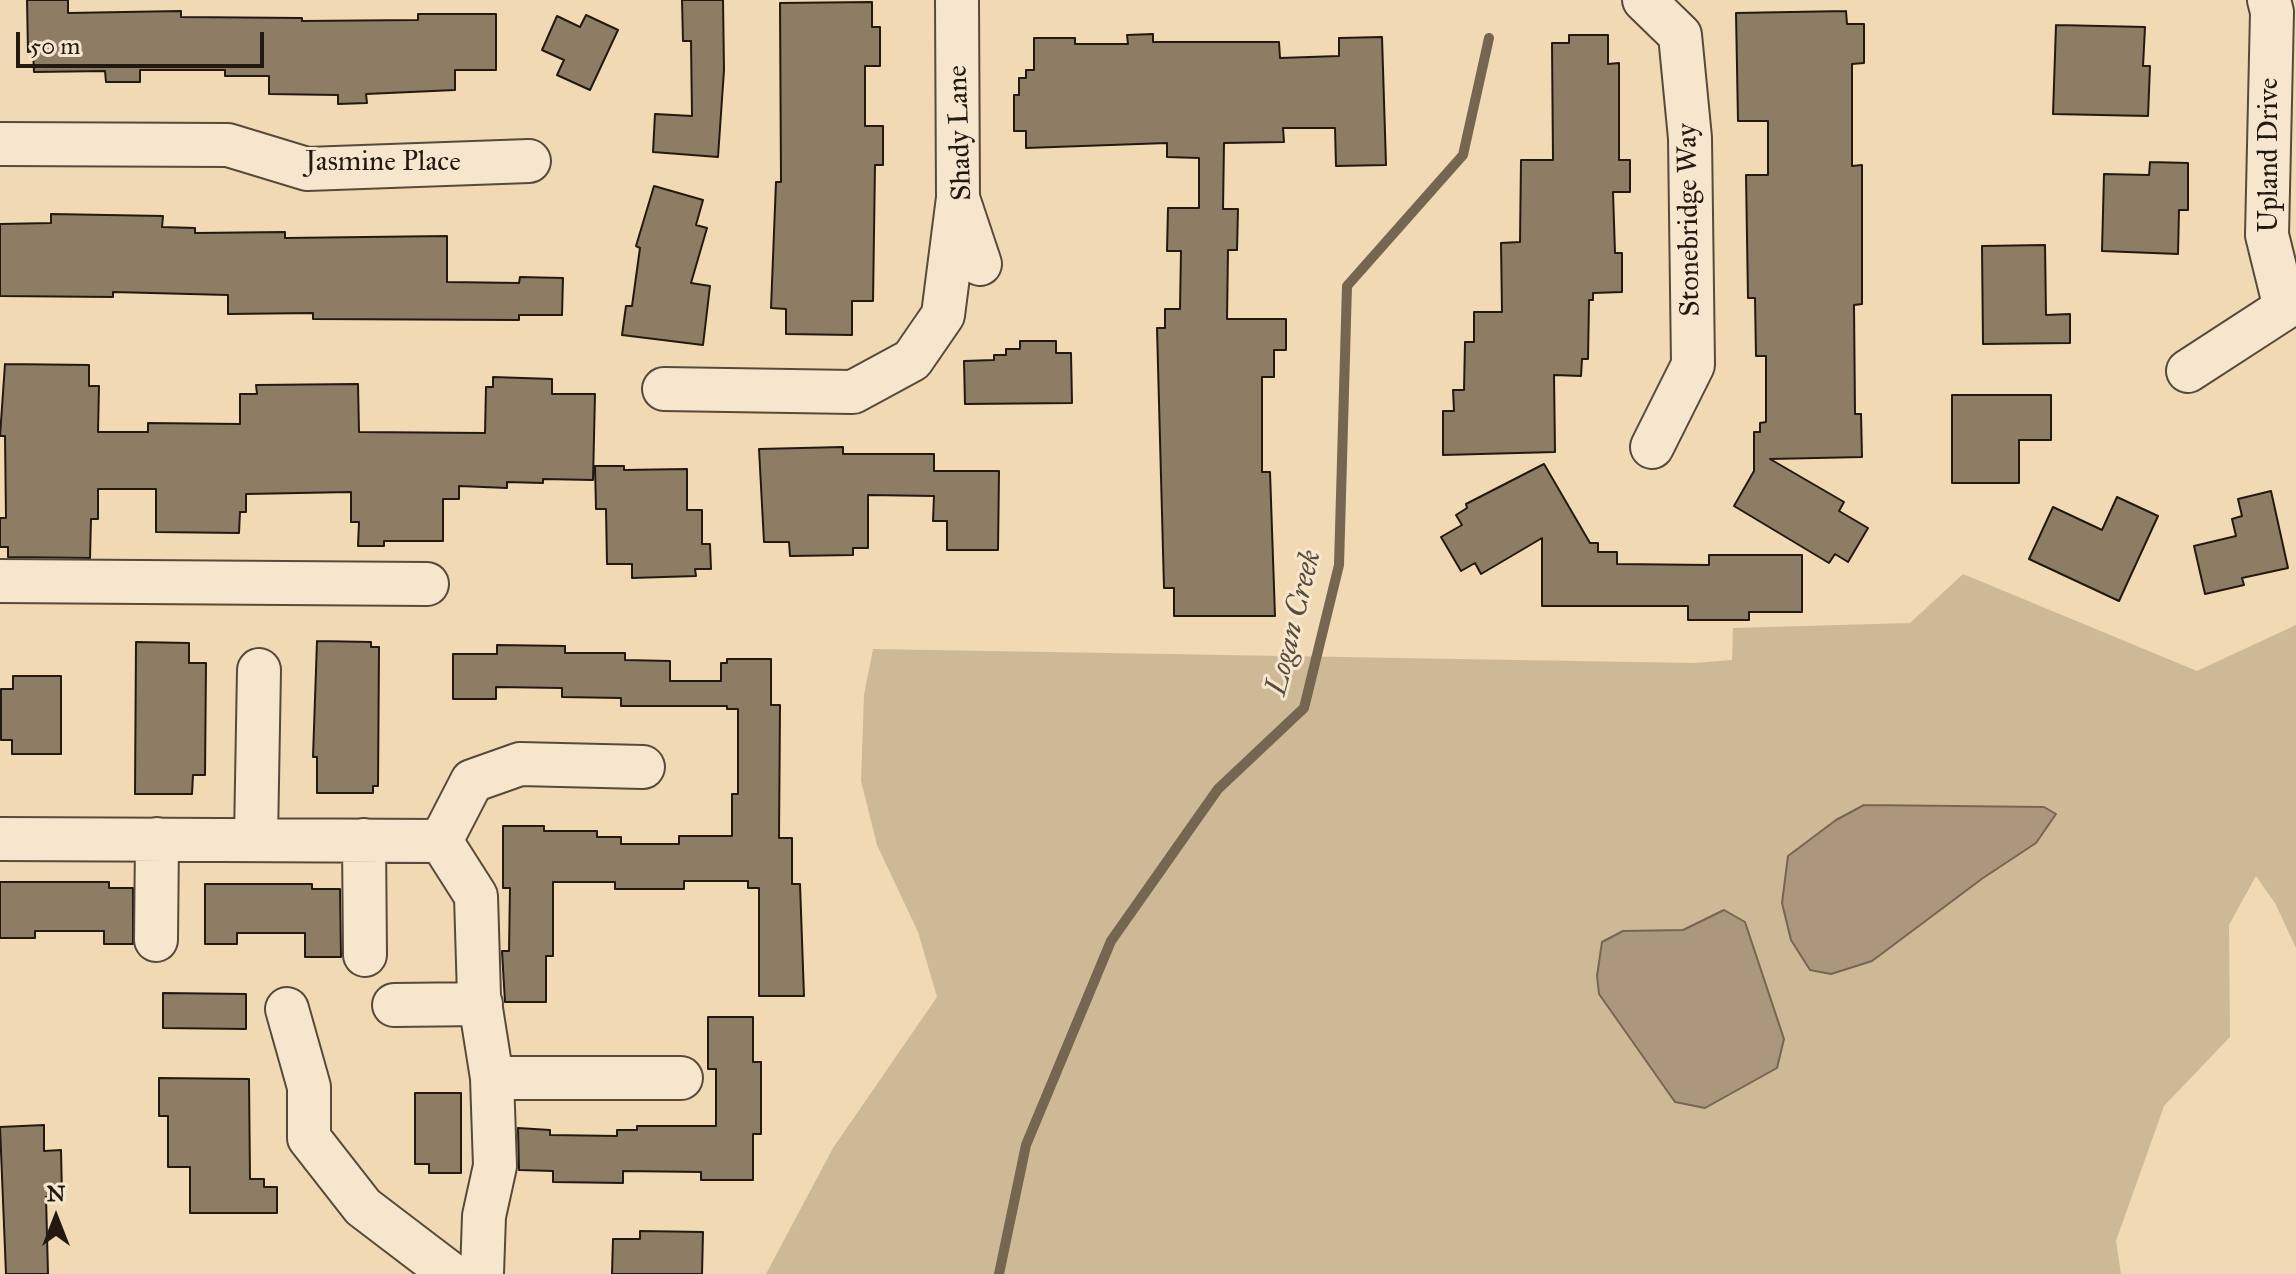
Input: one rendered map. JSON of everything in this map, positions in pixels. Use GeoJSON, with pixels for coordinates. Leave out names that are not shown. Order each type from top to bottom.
{"type":"FeatureCollection","features":[{"type":"Feature","properties":{"kind":"street","name":"Shady Lane"},"geometry":{"type":"LineString","coordinates":[[957,0],[958,198],[980,264]]}},
{"type":"Feature","properties":{"kind":"street","name":"Stonebridge Way"},"geometry":{"type":"LineString","coordinates":[[1644,0],[1680,35],[1690,138],[1693,365],[1652,447]]}},
{"type":"Feature","properties":{"kind":"street","name":"Upland Drive"},"geometry":{"type":"LineString","coordinates":[[2269,0],[2272,12],[2267,235],[2291,312]]}},
{"type":"Feature","properties":{"kind":"street","name":"Jasmine Place"},"geometry":{"type":"LineString","coordinates":[[0,144],[228,145],[307,169],[529,161]]}},
{"type":"Feature","properties":{"kind":"street"},"geometry":{"type":"LineString","coordinates":[[664,389],[853,392],[912,360],[943,315],[958,198]]}},
{"type":"Feature","properties":{"kind":"street"},"geometry":{"type":"LineString","coordinates":[[2188,371],[2291,312]]}},
{"type":"Feature","properties":{"kind":"street"},"geometry":{"type":"LineString","coordinates":[[0,581],[427,584]]}},
{"type":"Feature","properties":{"kind":"street"},"geometry":{"type":"LineString","coordinates":[[256,838],[259,670]]}},
{"type":"Feature","properties":{"kind":"street"},"geometry":{"type":"LineString","coordinates":[[441,841],[472,781],[520,764],[643,767]]}},
{"type":"Feature","properties":{"kind":"street"},"geometry":{"type":"LineString","coordinates":[[0,839],[441,841]]}},
{"type":"Feature","properties":{"kind":"street"},"geometry":{"type":"LineString","coordinates":[[156,940],[157,839]]}},
{"type":"Feature","properties":{"kind":"street"},"geometry":{"type":"LineString","coordinates":[[364,840],[365,955]]}},
{"type":"Feature","properties":{"kind":"street"},"geometry":{"type":"LineString","coordinates":[[441,841],[476,896],[481,1004],[492,1078],[495,1166],[484,1216],[482,1274]]}},
{"type":"Feature","properties":{"kind":"street"},"geometry":{"type":"LineString","coordinates":[[394,1005],[481,1004]]}},
{"type":"Feature","properties":{"kind":"street"},"geometry":{"type":"LineString","coordinates":[[287,1009],[309,1087],[309,1138],[363,1207],[451,1274]]}},
{"type":"Feature","properties":{"kind":"street"},"geometry":{"type":"LineString","coordinates":[[492,1078],[681,1078]]}},
{"type":"Feature","properties":{"kind":"shaded area"},"geometry":{"type":"Polygon","coordinates":[[[1963,574],[2197,671],[2296,625],[2296,948],[2275,903],[2256,876],[2229,925],[2230,1037],[2164,1106],[2116,1241],[2121,1274],[766,1274],[833,1148],[937,997],[918,932],[877,845],[861,781],[864,695],[873,649],[1694,663],[1732,660],[1733,628],[1910,623],[1963,574]]]}},
{"type":"Feature","properties":{"kind":"shaded area"},"geometry":{"type":"Polygon","coordinates":[[[1864,805],[2044,807],[2056,814],[2036,843],[1983,878],[1872,961],[1831,974],[1810,970],[1791,940],[1782,903],[1788,856],[1836,820],[1864,805]]]}},
{"type":"Feature","properties":{"kind":"shaded area"},"geometry":{"type":"Polygon","coordinates":[[[1724,910],[1745,922],[1784,1039],[1777,1068],[1705,1108],[1675,1102],[1599,994],[1597,976],[1602,942],[1623,931],[1683,930],[1724,910]]]}},
{"type":"Feature","properties":{"kind":"building"},"geometry":{"type":"Polygon","coordinates":[[[27,0],[68,0],[68,13],[181,11],[181,17],[302,18],[302,21],[418,20],[418,14],[496,14],[496,70],[455,70],[455,90],[366,94],[367,103],[338,104],[338,95],[269,94],[269,76],[225,76],[225,70],[140,70],[140,82],[106,82],[105,71],[34,72],[33,51],[28,52],[27,0]]]}},
{"type":"Feature","properties":{"kind":"building"},"geometry":{"type":"Polygon","coordinates":[[[682,0],[723,0],[724,70],[718,157],[653,152],[655,114],[692,116],[691,41],[683,41],[682,0]]]}},
{"type":"Feature","properties":{"kind":"building"},"geometry":{"type":"Polygon","coordinates":[[[872,2],[872,27],[880,27],[880,66],[865,66],[865,126],[883,126],[883,165],[875,165],[873,301],[852,301],[852,335],[786,334],[786,309],[771,308],[776,182],[781,182],[780,3],[872,2]]]}},
{"type":"Feature","properties":{"kind":"building"},"geometry":{"type":"Polygon","coordinates":[[[1846,11],[1847,24],[1864,24],[1864,63],[1852,64],[1852,166],[1862,165],[1862,304],[1854,305],[1855,414],[1861,414],[1862,457],[1770,459],[1844,502],[1839,511],[1868,528],[1848,562],[1835,554],[1829,563],[1734,506],[1754,471],[1754,432],[1760,432],[1760,423],[1766,422],[1766,356],[1756,356],[1755,298],[1748,298],[1746,175],[1768,175],[1768,121],[1738,121],[1736,13],[1846,11]]]}},
{"type":"Feature","properties":{"kind":"building"},"geometry":{"type":"Polygon","coordinates":[[[586,15],[618,30],[590,90],[557,75],[564,60],[542,50],[557,16],[580,27],[586,15]]]}},
{"type":"Feature","properties":{"kind":"building"},"geometry":{"type":"Polygon","coordinates":[[[2056,25],[2145,27],[2143,66],[2150,66],[2148,116],[2053,114],[2056,25]]]}},
{"type":"Feature","properties":{"kind":"building"},"geometry":{"type":"Polygon","coordinates":[[[1153,34],[1153,42],[1279,42],[1280,58],[1339,56],[1339,38],[1382,37],[1386,165],[1336,166],[1335,128],[1283,128],[1284,142],[1224,143],[1223,209],[1238,209],[1237,250],[1228,250],[1227,319],[1286,319],[1286,350],[1274,350],[1274,377],[1262,377],[1262,472],[1270,472],[1275,616],[1174,616],[1174,588],[1164,588],[1157,328],[1165,328],[1165,309],[1180,309],[1181,251],[1167,251],[1168,208],[1199,208],[1199,158],[1167,157],[1167,143],[1026,148],[1026,131],[1014,131],[1014,95],[1019,95],[1019,78],[1026,78],[1026,70],[1034,70],[1034,38],[1075,38],[1075,44],[1128,44],[1127,35],[1153,34]]]}},
{"type":"Feature","properties":{"kind":"building"},"geometry":{"type":"Polygon","coordinates":[[[1569,35],[1608,35],[1608,64],[1619,63],[1619,160],[1630,160],[1630,192],[1613,192],[1615,253],[1622,253],[1622,292],[1593,293],[1593,300],[1589,300],[1588,359],[1582,359],[1581,376],[1554,375],[1555,452],[1443,455],[1443,411],[1454,411],[1453,390],[1464,390],[1465,342],[1474,342],[1474,312],[1502,312],[1501,243],[1520,242],[1521,160],[1553,160],[1552,43],[1569,43],[1569,35]]]}},
{"type":"Feature","properties":{"kind":"building"},"geometry":{"type":"Polygon","coordinates":[[[2150,162],[2188,163],[2188,210],[2179,210],[2178,254],[2102,251],[2104,174],[2149,175],[2150,162]]]}},
{"type":"Feature","properties":{"kind":"building"},"geometry":{"type":"Polygon","coordinates":[[[654,186],[703,200],[696,225],[707,228],[691,283],[710,286],[703,345],[622,335],[626,306],[632,306],[640,248],[636,246],[654,186]]]}},
{"type":"Feature","properties":{"kind":"building"},"geometry":{"type":"Polygon","coordinates":[[[51,214],[163,216],[162,227],[195,228],[195,233],[285,232],[285,238],[447,236],[447,282],[519,283],[520,277],[563,278],[562,315],[519,315],[519,320],[313,319],[313,313],[228,314],[228,295],[113,292],[113,297],[0,296],[0,224],[51,223],[51,214]]]}},
{"type":"Feature","properties":{"kind":"building"},"geometry":{"type":"Polygon","coordinates":[[[2045,245],[2046,315],[2070,314],[2070,343],[1983,344],[1982,246],[2045,245]]]}},
{"type":"Feature","properties":{"kind":"building"},"geometry":{"type":"Polygon","coordinates":[[[1020,341],[1056,341],[1056,353],[1071,353],[1072,403],[965,404],[964,361],[994,360],[994,355],[1006,355],[1006,349],[1020,349],[1020,341]]]}},
{"type":"Feature","properties":{"kind":"building"},"geometry":{"type":"Polygon","coordinates":[[[5,364],[89,365],[89,386],[99,386],[98,432],[148,432],[148,423],[240,424],[240,394],[257,394],[256,385],[358,384],[359,432],[485,433],[486,387],[493,387],[493,377],[552,379],[552,394],[595,394],[593,480],[507,482],[507,488],[459,486],[459,499],[443,499],[443,541],[384,541],[384,546],[358,546],[359,522],[351,522],[351,492],[246,494],[246,512],[240,512],[239,533],[156,532],[156,489],[98,489],[98,519],[91,519],[90,558],[8,557],[8,547],[0,547],[0,518],[6,518],[5,436],[0,436],[5,364]]]}},
{"type":"Feature","properties":{"kind":"building"},"geometry":{"type":"Polygon","coordinates":[[[1952,395],[2051,395],[2051,440],[2019,440],[2019,483],[1952,483],[1952,395]]]}},
{"type":"Feature","properties":{"kind":"building"},"geometry":{"type":"Polygon","coordinates":[[[843,447],[843,454],[934,454],[934,471],[999,471],[998,550],[947,550],[947,521],[933,521],[934,496],[868,495],[868,548],[853,548],[853,555],[790,556],[789,542],[764,542],[759,449],[843,447]]]}},
{"type":"Feature","properties":{"kind":"building"},"geometry":{"type":"Polygon","coordinates":[[[1544,464],[1590,543],[1598,543],[1598,552],[1617,552],[1617,564],[1709,565],[1709,555],[1802,555],[1802,612],[1749,612],[1749,620],[1688,620],[1688,606],[1542,606],[1542,538],[1481,574],[1475,563],[1461,571],[1441,537],[1462,525],[1456,515],[1467,508],[1466,504],[1544,464]]]}},
{"type":"Feature","properties":{"kind":"building"},"geometry":{"type":"Polygon","coordinates":[[[595,466],[624,466],[624,470],[687,469],[687,510],[702,510],[702,544],[710,544],[711,569],[695,569],[696,576],[632,578],[632,564],[607,564],[606,509],[596,509],[595,466]]]}},
{"type":"Feature","properties":{"kind":"building"},"geometry":{"type":"Polygon","coordinates":[[[2271,491],[2288,568],[2242,578],[2244,585],[2205,594],[2194,546],[2236,536],[2232,519],[2242,516],[2238,499],[2271,491]]]}},
{"type":"Feature","properties":{"kind":"building"},"geometry":{"type":"Polygon","coordinates":[[[2117,497],[2158,516],[2119,601],[2029,559],[2053,507],[2102,530],[2117,497]]]}},
{"type":"Feature","properties":{"kind":"building"},"geometry":{"type":"Polygon","coordinates":[[[317,641],[371,642],[371,647],[379,647],[378,786],[373,786],[373,793],[317,793],[317,757],[313,757],[317,641]]]}},
{"type":"Feature","properties":{"kind":"building"},"geometry":{"type":"Polygon","coordinates":[[[136,642],[189,643],[189,663],[206,663],[205,775],[193,775],[192,794],[135,794],[136,642]]]}},
{"type":"Feature","properties":{"kind":"building"},"geometry":{"type":"Polygon","coordinates":[[[497,645],[565,646],[565,653],[625,653],[625,660],[670,661],[670,681],[721,681],[721,663],[727,663],[727,659],[771,659],[771,705],[780,705],[779,838],[792,838],[792,884],[800,884],[804,996],[759,996],[759,888],[748,888],[748,881],[684,881],[684,889],[615,889],[615,882],[553,882],[553,956],[546,956],[546,1002],[505,1002],[502,951],[509,951],[510,888],[503,888],[503,826],[544,826],[544,831],[597,831],[597,837],[621,837],[621,844],[679,844],[679,836],[732,836],[732,794],[738,794],[738,709],[727,709],[727,706],[621,706],[621,698],[562,697],[562,688],[496,687],[496,699],[453,699],[453,654],[497,654],[497,645]]]}},
{"type":"Feature","properties":{"kind":"building"},"geometry":{"type":"Polygon","coordinates":[[[13,676],[61,676],[61,754],[12,754],[12,740],[1,740],[1,689],[13,689],[13,676]]]}},
{"type":"Feature","properties":{"kind":"building"},"geometry":{"type":"Polygon","coordinates":[[[0,882],[109,882],[109,888],[133,888],[133,944],[104,944],[104,931],[35,931],[35,938],[0,938],[0,882]]]}},
{"type":"Feature","properties":{"kind":"building"},"geometry":{"type":"Polygon","coordinates":[[[205,884],[312,884],[312,889],[340,889],[341,957],[305,957],[305,933],[237,933],[237,944],[205,944],[205,884]]]}},
{"type":"Feature","properties":{"kind":"building"},"geometry":{"type":"Polygon","coordinates":[[[163,993],[246,994],[246,1029],[163,1028],[163,993]]]}},
{"type":"Feature","properties":{"kind":"building"},"geometry":{"type":"Polygon","coordinates":[[[708,1017],[753,1017],[753,1062],[761,1062],[761,1134],[753,1134],[753,1180],[701,1180],[701,1172],[623,1171],[623,1183],[553,1182],[553,1171],[519,1170],[518,1128],[550,1130],[550,1135],[617,1136],[617,1130],[637,1130],[637,1126],[716,1126],[716,1069],[708,1069],[708,1017]]]}},
{"type":"Feature","properties":{"kind":"building"},"geometry":{"type":"Polygon","coordinates":[[[159,1078],[249,1079],[250,1179],[264,1179],[264,1187],[277,1187],[277,1213],[190,1213],[190,1167],[168,1167],[168,1116],[159,1116],[159,1078]]]}},
{"type":"Feature","properties":{"kind":"building"},"geometry":{"type":"Polygon","coordinates":[[[415,1093],[461,1093],[461,1173],[429,1173],[429,1164],[415,1164],[415,1093]]]}},
{"type":"Feature","properties":{"kind":"building"},"geometry":{"type":"Polygon","coordinates":[[[44,1125],[44,1151],[61,1150],[62,1197],[46,1197],[48,1274],[6,1274],[0,1127],[44,1125]]]}},
{"type":"Feature","properties":{"kind":"building"},"geometry":{"type":"Polygon","coordinates":[[[640,1231],[703,1232],[702,1274],[612,1274],[613,1239],[640,1239],[640,1231]]]}},
{"type":"Feature","properties":{"kind":"waterway","name":"Logan Creek"},"geometry":{"type":"LineString","coordinates":[[999,1274],[1026,1145],[1111,941],[1218,789],[1304,708],[1339,565],[1347,286],[1463,155],[1489,38]]}}]}
